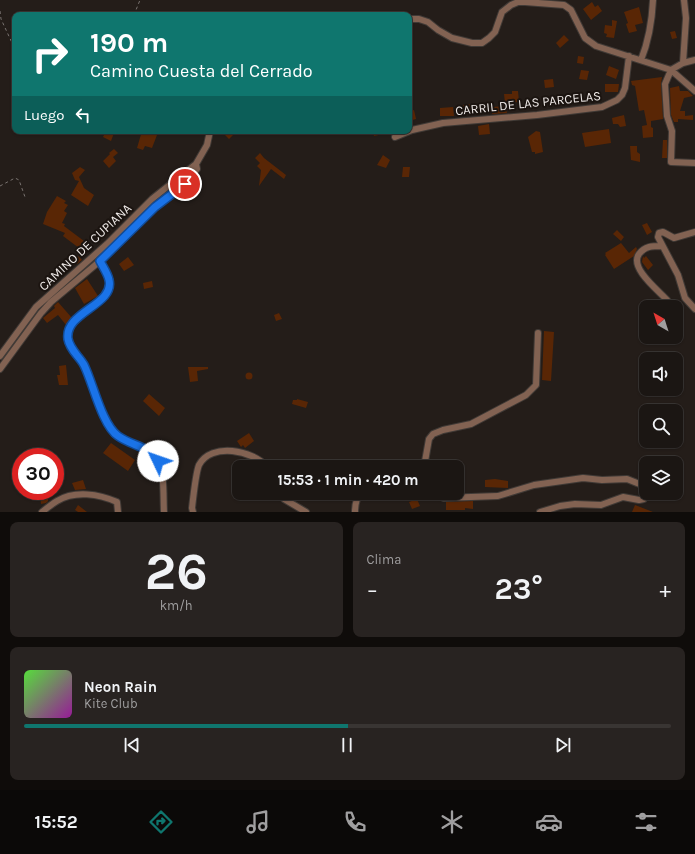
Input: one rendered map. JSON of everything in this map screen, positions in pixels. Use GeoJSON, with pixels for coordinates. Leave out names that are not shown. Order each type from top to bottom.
{"type":"FeatureCollection","features":[{"type":"Feature","properties":{"kind":"street"},"geometry":{"type":"LineString","coordinates":[[641,60],[648,41],[652,20],[653,0]]}},
{"type":"Feature","properties":{"kind":"street"},"geometry":{"type":"LineString","coordinates":[[683,63],[686,18],[684,0]]}},
{"type":"Feature","properties":{"kind":"street"},"geometry":{"type":"LineString","coordinates":[[412,19],[420,19],[428,22],[452,38],[472,43],[482,43],[495,32],[502,12],[511,5],[518,2],[564,5],[571,10],[585,38],[596,46],[671,70],[695,91]]}},
{"type":"Feature","properties":{"kind":"street","name":"CARRIL DE LAS PARCELAS"},"geometry":{"type":"LineString","coordinates":[[412,130],[443,123],[602,108],[617,100],[622,95],[625,88],[629,56]]}},
{"type":"Feature","properties":{"kind":"street"},"geometry":{"type":"LineString","coordinates":[[695,60],[683,63],[671,70],[665,84],[667,116],[672,131],[671,162],[695,163]]}},
{"type":"Feature","properties":{"kind":"street","name":"CAMINO DE CUPIANA"},"geometry":{"type":"LineString","coordinates":[[0,356],[36,307],[111,240],[152,198],[196,164],[207,145],[209,134]]}},
{"type":"Feature","properties":{"kind":"street","name":"CARRIL DE LAS PARCELAS"},"geometry":{"type":"LineString","coordinates":[[395,137],[402,134]]}},
{"type":"Feature","properties":{"kind":"street","name":"CAMINO DE CUPIANA"},"geometry":{"type":"LineString","coordinates":[[0,369],[41,313],[51,302],[100,261],[155,207],[185,184],[197,169],[196,164]]}},
{"type":"Feature","properties":{"kind":"street"},"geometry":{"type":"LineString","coordinates":[[695,232],[674,238],[663,232],[659,233],[658,237],[678,275],[684,298],[695,309]]}},
{"type":"Feature","properties":{"kind":"street"},"geometry":{"type":"LineString","coordinates":[[662,246],[649,246],[637,257],[637,263],[641,273],[667,300]]}},
{"type":"Feature","properties":{"kind":"street"},"geometry":{"type":"LineString","coordinates":[[100,261],[109,281],[109,290],[102,299],[73,322],[69,330],[68,338],[73,351],[83,364],[111,429],[118,436],[154,454],[158,461],[162,474],[164,512]]}},
{"type":"Feature","properties":{"kind":"street"},"geometry":{"type":"LineString","coordinates":[[426,460],[430,439],[433,434],[443,430],[471,424],[526,395],[536,385],[538,333]]}},
{"type":"Feature","properties":{"kind":"street"},"geometry":{"type":"LineString","coordinates":[[192,512],[199,466],[204,460],[211,455],[226,450],[250,455],[259,460]]}},
{"type":"Feature","properties":{"kind":"street"},"geometry":{"type":"LineString","coordinates":[[464,497],[498,496],[534,485],[583,478],[602,480],[628,479],[642,485],[645,494],[644,499],[640,500],[623,497],[601,505],[575,504],[540,512]]}},
{"type":"Feature","properties":{"kind":"street"},"geometry":{"type":"LineString","coordinates":[[42,512],[58,500],[77,494],[108,498],[117,502],[118,512]]}},
{"type":"Feature","properties":{"kind":"street"},"geometry":{"type":"LineString","coordinates":[[286,500],[306,512]]}},
{"type":"Feature","properties":{"kind":"street"},"geometry":{"type":"LineString","coordinates":[[355,512],[355,505],[357,500]]}},
{"type":"Feature","properties":{"kind":"path"},"geometry":{"type":"LineString","coordinates":[[135,12],[140,0]]}},
{"type":"Feature","properties":{"kind":"path"},"geometry":{"type":"LineString","coordinates":[[0,12],[1,19],[12,43]]}},
{"type":"Feature","properties":{"kind":"path"},"geometry":{"type":"LineString","coordinates":[[0,186],[15,178],[19,180],[25,196]]}},
{"type":"Feature","properties":{"kind":"building"},"geometry":{"type":"Polygon","coordinates":[[[592,2],[595,7],[598,5],[602,11],[591,20],[583,9],[592,2]]]}},
{"type":"Feature","properties":{"kind":"building"},"geometry":{"type":"Polygon","coordinates":[[[639,7],[643,23],[635,25],[637,31],[629,33],[626,24],[628,23],[624,12],[639,7]]]}},
{"type":"Feature","properties":{"kind":"building"},"geometry":{"type":"Polygon","coordinates":[[[612,20],[617,21],[614,38],[606,37],[607,34],[604,33],[605,25],[612,26],[612,20]]]}},
{"type":"Feature","properties":{"kind":"building"},"geometry":{"type":"Polygon","coordinates":[[[675,31],[677,38],[672,39],[670,32],[675,31]]]}},
{"type":"Feature","properties":{"kind":"building"},"geometry":{"type":"Polygon","coordinates":[[[564,35],[569,40],[560,48],[556,43],[564,35]]]}},
{"type":"Feature","properties":{"kind":"building"},"geometry":{"type":"Polygon","coordinates":[[[578,56],[584,57],[583,64],[577,63],[578,56]]]}},
{"type":"Feature","properties":{"kind":"building"},"geometry":{"type":"Polygon","coordinates":[[[609,66],[619,70],[616,79],[606,75],[609,66]]]}},
{"type":"Feature","properties":{"kind":"building"},"geometry":{"type":"Polygon","coordinates":[[[581,70],[589,71],[587,80],[579,79],[581,70]]]}},
{"type":"Feature","properties":{"kind":"building"},"geometry":{"type":"Polygon","coordinates":[[[662,77],[663,119],[651,121],[653,137],[643,138],[642,126],[647,125],[644,110],[639,111],[635,86],[632,85],[631,81],[662,77]]]}},
{"type":"Feature","properties":{"kind":"building"},"geometry":{"type":"Polygon","coordinates":[[[553,79],[554,87],[545,88],[544,80],[553,79]]]}},
{"type":"Feature","properties":{"kind":"building"},"geometry":{"type":"Polygon","coordinates":[[[605,84],[619,84],[618,92],[605,92],[605,84]]]}},
{"type":"Feature","properties":{"kind":"building"},"geometry":{"type":"Polygon","coordinates":[[[679,86],[680,91],[688,91],[693,96],[684,98],[680,111],[685,111],[685,116],[693,115],[693,120],[678,119],[678,122],[674,122],[671,115],[670,88],[679,86]]]}},
{"type":"Feature","properties":{"kind":"building"},"geometry":{"type":"Polygon","coordinates":[[[512,91],[518,91],[519,102],[505,103],[504,94],[512,94],[512,91]]]}},
{"type":"Feature","properties":{"kind":"building"},"geometry":{"type":"Polygon","coordinates":[[[471,104],[472,113],[464,113],[463,105],[471,104]]]}},
{"type":"Feature","properties":{"kind":"building"},"geometry":{"type":"Polygon","coordinates":[[[505,106],[507,113],[492,114],[492,107],[505,106]]]}},
{"type":"Feature","properties":{"kind":"building"},"geometry":{"type":"Polygon","coordinates":[[[453,107],[454,116],[440,116],[440,108],[453,107]]]}},
{"type":"Feature","properties":{"kind":"building"},"geometry":{"type":"Polygon","coordinates":[[[414,110],[416,119],[412,120],[412,111],[414,110]]]}},
{"type":"Feature","properties":{"kind":"building"},"geometry":{"type":"Polygon","coordinates":[[[624,115],[626,126],[620,127],[618,124],[613,124],[612,118],[624,115]]]}},
{"type":"Feature","properties":{"kind":"building"},"geometry":{"type":"Polygon","coordinates":[[[489,124],[490,134],[479,135],[478,126],[489,124]]]}},
{"type":"Feature","properties":{"kind":"building"},"geometry":{"type":"Polygon","coordinates":[[[609,129],[611,143],[585,147],[582,133],[609,129]]]}},
{"type":"Feature","properties":{"kind":"building"},"geometry":{"type":"Polygon","coordinates":[[[536,131],[540,132],[543,152],[535,154],[535,152],[532,152],[528,137],[536,131]]]}},
{"type":"Feature","properties":{"kind":"building"},"geometry":{"type":"Polygon","coordinates":[[[104,134],[114,134],[111,141],[103,137],[104,134]]]}},
{"type":"Feature","properties":{"kind":"building"},"geometry":{"type":"Polygon","coordinates":[[[141,134],[157,135],[152,148],[145,146],[143,150],[137,148],[141,134]]]}},
{"type":"Feature","properties":{"kind":"building"},"geometry":{"type":"Polygon","coordinates":[[[224,134],[234,134],[229,139],[224,134]]]}},
{"type":"Feature","properties":{"kind":"building"},"geometry":{"type":"Polygon","coordinates":[[[663,140],[667,140],[667,158],[662,158],[663,140]]]}},
{"type":"Feature","properties":{"kind":"building"},"geometry":{"type":"Polygon","coordinates":[[[630,146],[637,146],[637,152],[640,154],[640,162],[631,160],[630,146]]]}},
{"type":"Feature","properties":{"kind":"building"},"geometry":{"type":"Polygon","coordinates":[[[114,149],[118,153],[113,157],[116,161],[109,168],[103,161],[110,154],[109,153],[114,149]]]}},
{"type":"Feature","properties":{"kind":"building"},"geometry":{"type":"Polygon","coordinates":[[[260,153],[264,158],[286,175],[284,179],[271,169],[259,186],[261,170],[257,166],[260,163],[255,158],[260,153]]]}},
{"type":"Feature","properties":{"kind":"building"},"geometry":{"type":"Polygon","coordinates":[[[383,155],[390,160],[386,168],[377,165],[383,155]]]}},
{"type":"Feature","properties":{"kind":"building"},"geometry":{"type":"Polygon","coordinates":[[[80,167],[85,170],[79,177],[84,188],[94,195],[88,206],[71,195],[79,181],[75,180],[72,173],[80,167]]]}},
{"type":"Feature","properties":{"kind":"building"},"geometry":{"type":"Polygon","coordinates":[[[403,167],[410,167],[409,177],[402,177],[403,167]]]}},
{"type":"Feature","properties":{"kind":"building"},"geometry":{"type":"Polygon","coordinates":[[[57,196],[66,201],[64,203],[68,205],[64,211],[67,213],[62,223],[88,244],[83,251],[63,236],[65,233],[43,224],[47,212],[57,196]]]}},
{"type":"Feature","properties":{"kind":"building"},"geometry":{"type":"Polygon","coordinates":[[[647,223],[652,232],[647,235],[642,225],[647,223]]]}},
{"type":"Feature","properties":{"kind":"building"},"geometry":{"type":"Polygon","coordinates":[[[617,230],[624,237],[621,241],[613,234],[617,230]]]}},
{"type":"Feature","properties":{"kind":"building"},"geometry":{"type":"Polygon","coordinates":[[[621,243],[629,253],[636,247],[637,249],[634,256],[614,269],[605,253],[621,243]]]}},
{"type":"Feature","properties":{"kind":"building"},"geometry":{"type":"Polygon","coordinates":[[[78,256],[82,260],[77,264],[73,260],[78,256]]]}},
{"type":"Feature","properties":{"kind":"building"},"geometry":{"type":"Polygon","coordinates":[[[643,256],[644,258],[646,256],[653,265],[648,270],[642,262],[643,256]]]}},
{"type":"Feature","properties":{"kind":"building"},"geometry":{"type":"Polygon","coordinates":[[[128,257],[134,265],[124,271],[119,264],[128,257]]]}},
{"type":"Feature","properties":{"kind":"building"},"geometry":{"type":"Polygon","coordinates":[[[87,279],[98,296],[84,304],[75,288],[87,279]]]}},
{"type":"Feature","properties":{"kind":"building"},"geometry":{"type":"Polygon","coordinates":[[[152,281],[153,287],[144,289],[143,283],[152,281]]]}},
{"type":"Feature","properties":{"kind":"building"},"geometry":{"type":"Polygon","coordinates":[[[58,302],[72,318],[66,325],[58,315],[47,323],[43,318],[55,308],[54,306],[58,302]]]}},
{"type":"Feature","properties":{"kind":"building"},"geometry":{"type":"Polygon","coordinates":[[[279,313],[282,319],[276,321],[274,315],[279,313]]]}},
{"type":"Feature","properties":{"kind":"building"},"geometry":{"type":"Polygon","coordinates":[[[544,331],[554,332],[551,381],[542,380],[544,331]]]}},
{"type":"Feature","properties":{"kind":"building"},"geometry":{"type":"Polygon","coordinates":[[[66,365],[68,385],[59,385],[57,375],[60,375],[59,366],[66,365]]]}},
{"type":"Feature","properties":{"kind":"building"},"geometry":{"type":"Polygon","coordinates":[[[188,367],[208,367],[208,369],[197,371],[198,381],[190,382],[188,367]]]}},
{"type":"Feature","properties":{"kind":"building"},"geometry":{"type":"Polygon","coordinates":[[[249,372],[252,373],[252,379],[249,380],[246,379],[245,376],[246,373],[249,372]]]}},
{"type":"Feature","properties":{"kind":"building"},"geometry":{"type":"Polygon","coordinates":[[[149,394],[165,408],[159,416],[143,401],[149,394]]]}},
{"type":"Feature","properties":{"kind":"building"},"geometry":{"type":"Polygon","coordinates":[[[297,399],[308,402],[306,408],[292,404],[293,400],[297,399]]]}},
{"type":"Feature","properties":{"kind":"building"},"geometry":{"type":"Polygon","coordinates":[[[249,433],[254,441],[245,448],[243,445],[241,447],[237,441],[249,433]]]}},
{"type":"Feature","properties":{"kind":"building"},"geometry":{"type":"Polygon","coordinates":[[[111,443],[135,460],[128,471],[103,453],[111,443]]]}},
{"type":"Feature","properties":{"kind":"building"},"geometry":{"type":"Polygon","coordinates":[[[495,479],[508,481],[508,488],[485,487],[485,480],[495,479]]]}},
{"type":"Feature","properties":{"kind":"building"},"geometry":{"type":"Polygon","coordinates":[[[83,480],[86,489],[75,490],[72,483],[83,480]]]}},
{"type":"Feature","properties":{"kind":"building"},"geometry":{"type":"Polygon","coordinates":[[[41,500],[48,500],[46,503],[41,504],[41,500]]]}},
{"type":"Feature","properties":{"kind":"building"},"geometry":{"type":"Polygon","coordinates":[[[417,500],[420,506],[412,509],[409,502],[417,500]]]}},
{"type":"Feature","properties":{"kind":"building"},"geometry":{"type":"Polygon","coordinates":[[[473,501],[473,509],[465,508],[465,510],[446,510],[446,502],[473,501]]]}},
{"type":"Feature","properties":{"kind":"building"},"geometry":{"type":"Polygon","coordinates":[[[78,505],[87,512],[78,512],[75,510],[78,505]]]}},
{"type":"Feature","properties":{"kind":"building"},"geometry":{"type":"Polygon","coordinates":[[[635,505],[653,512],[632,512],[635,505]]]}},
{"type":"Feature","properties":{"kind":"route"},"geometry":{"type":"LineString","coordinates":[[158,461],[154,454],[118,436],[111,429],[83,364],[70,346],[68,338],[69,330],[73,322],[102,299],[109,290],[109,281],[100,261],[155,207],[185,184]]}}]}
